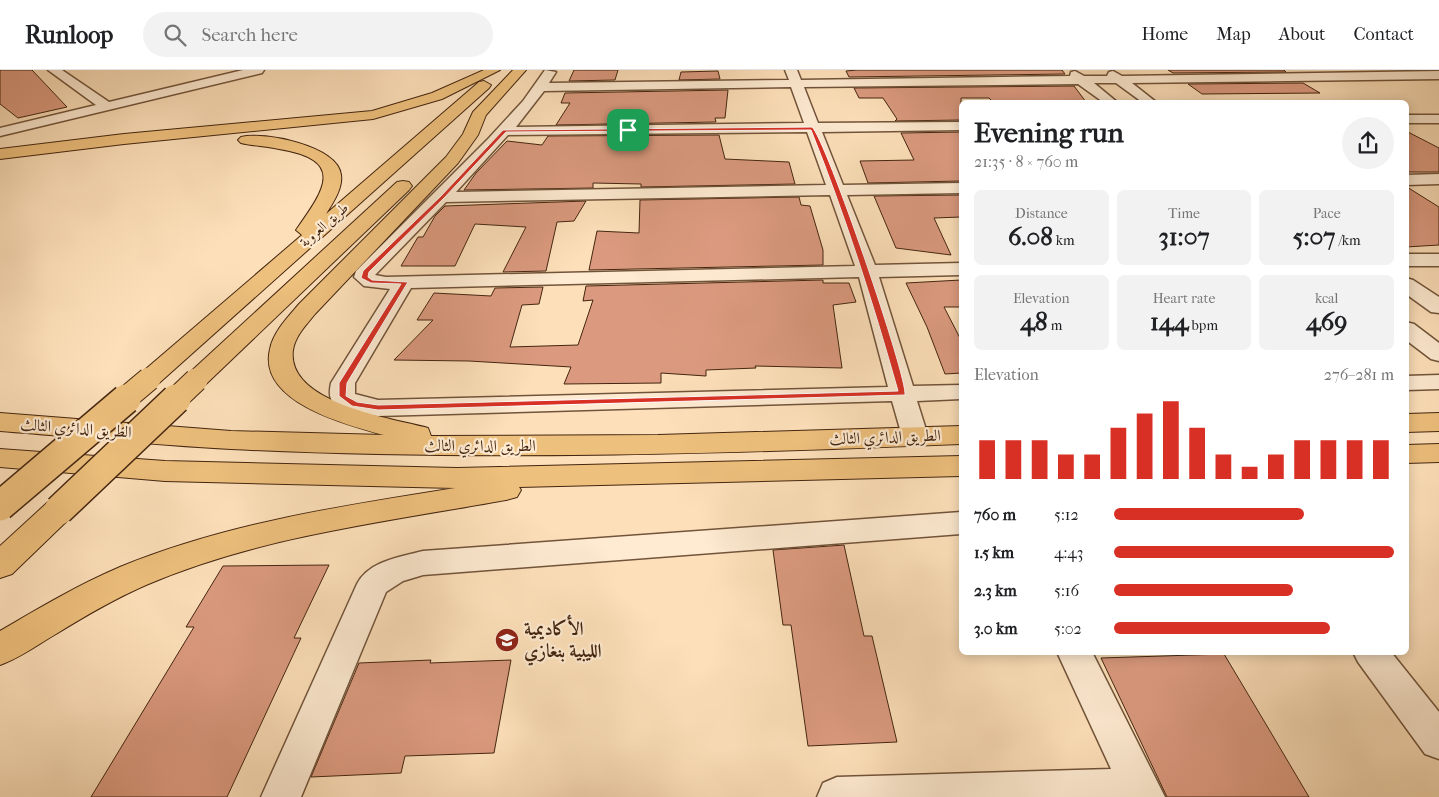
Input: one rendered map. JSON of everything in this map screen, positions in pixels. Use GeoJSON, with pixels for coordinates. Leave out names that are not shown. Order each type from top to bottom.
{"type":"FeatureCollection","features":[{"type":"Feature","properties":{"kind":"highway"},"geometry":{"type":"LineString","coordinates":[[0,154],[124,139],[296,124],[373,114],[437,96],[494,70]]}},
{"type":"Feature","properties":{"kind":"highway","name":"طريق العروبة"},"geometry":{"type":"LineString","coordinates":[[0,506],[149,379],[483,86],[498,70]]}},
{"type":"Feature","properties":{"kind":"highway","name":"طريق العروبة"},"geometry":{"type":"LineString","coordinates":[[0,565],[479,114],[520,70]]}},
{"type":"Feature","properties":{"kind":"highway"},"geometry":{"type":"LineString","coordinates":[[476,446],[380,425],[332,411],[299,391],[287,378],[280,365],[280,352],[286,339],[307,309],[452,160],[473,130],[479,114]]}},
{"type":"Feature","properties":{"kind":"highway"},"geometry":{"type":"LineString","coordinates":[[0,162],[70,152],[172,141],[222,138],[264,141],[298,147],[324,158],[330,166],[333,175],[327,195],[294,251]]}},
{"type":"Feature","properties":{"kind":"highway","name":"الطريق الدائري الثالث"},"geometry":{"type":"LineString","coordinates":[[0,422],[231,440],[476,446],[959,435]]}},
{"type":"Feature","properties":{"kind":"highway"},"geometry":{"type":"LineString","coordinates":[[1409,423],[1439,422]]}},
{"type":"Feature","properties":{"kind":"highway"},"geometry":{"type":"LineString","coordinates":[[1409,454],[1439,453]]}},
{"type":"Feature","properties":{"kind":"highway","name":"الطريق الدائري الثالث"},"geometry":{"type":"LineString","coordinates":[[0,458],[165,471],[457,478],[959,466]]}},
{"type":"Feature","properties":{"kind":"highway"},"geometry":{"type":"LineString","coordinates":[[0,650],[59,612],[153,568],[247,537],[365,513],[587,476]]}},
{"type":"Feature","properties":{"kind":"street"},"geometry":{"type":"LineString","coordinates":[[54,70],[108,107]]}},
{"type":"Feature","properties":{"kind":"street"},"geometry":{"type":"LineString","coordinates":[[0,132],[258,70]]}},
{"type":"Feature","properties":{"kind":"street"},"geometry":{"type":"LineString","coordinates":[[551,70],[542,86],[504,131],[443,197],[366,271],[364,278],[371,282],[405,282],[959,269]]}},
{"type":"Feature","properties":{"kind":"street"},"geometry":{"type":"LineString","coordinates":[[1069,70],[1108,100]]}},
{"type":"Feature","properties":{"kind":"street"},"geometry":{"type":"LineString","coordinates":[[1106,70],[1147,100]]}},
{"type":"Feature","properties":{"kind":"street"},"geometry":{"type":"LineString","coordinates":[[1384,70],[1422,87]]}},
{"type":"Feature","properties":{"kind":"street"},"geometry":{"type":"LineString","coordinates":[[542,86],[794,76],[1117,78],[1439,75]]}},
{"type":"Feature","properties":{"kind":"street"},"geometry":{"type":"LineString","coordinates":[[794,76],[867,271],[915,436]]}},
{"type":"Feature","properties":{"kind":"street"},"geometry":{"type":"LineString","coordinates":[[1409,120],[1439,119]]}},
{"type":"Feature","properties":{"kind":"street"},"geometry":{"type":"LineString","coordinates":[[504,131],[959,126]]}},
{"type":"Feature","properties":{"kind":"street"},"geometry":{"type":"LineString","coordinates":[[1409,180],[1439,179]]}},
{"type":"Feature","properties":{"kind":"street"},"geometry":{"type":"LineString","coordinates":[[443,197],[959,188]]}},
{"type":"Feature","properties":{"kind":"street"},"geometry":{"type":"LineString","coordinates":[[1409,260],[1439,260]]}},
{"type":"Feature","properties":{"kind":"street"},"geometry":{"type":"LineString","coordinates":[[405,282],[343,383],[342,396],[355,404],[378,408],[959,392]]}},
{"type":"Feature","properties":{"kind":"street"},"geometry":{"type":"LineString","coordinates":[[1409,286],[1439,307]]}},
{"type":"Feature","properties":{"kind":"street"},"geometry":{"type":"LineString","coordinates":[[1409,331],[1439,354]]}},
{"type":"Feature","properties":{"kind":"street"},"geometry":{"type":"LineString","coordinates":[[1409,383],[1439,382]]}},
{"type":"Feature","properties":{"kind":"street"},"geometry":{"type":"LineString","coordinates":[[280,797],[373,584],[393,571],[423,563],[959,523]]}},
{"type":"Feature","properties":{"kind":"street"},"geometry":{"type":"LineString","coordinates":[[837,797],[1143,792],[1075,655]]}},
{"type":"Feature","properties":{"kind":"street"},"geometry":{"type":"LineString","coordinates":[[1372,655],[1439,741]]}},
{"type":"Feature","properties":{"kind":"building"},"geometry":{"type":"Polygon","coordinates":[[[0,70],[32,70],[67,107],[18,118],[0,104],[0,70]]]}},
{"type":"Feature","properties":{"kind":"building"},"geometry":{"type":"Polygon","coordinates":[[[574,70],[618,70],[615,80],[569,81],[574,70]]]}},
{"type":"Feature","properties":{"kind":"building"},"geometry":{"type":"Polygon","coordinates":[[[1062,70],[1065,74],[849,77],[846,71],[1062,70]]]}},
{"type":"Feature","properties":{"kind":"building"},"geometry":{"type":"Polygon","coordinates":[[[1168,70],[1284,70],[1286,72],[1173,73],[1168,70]]]}},
{"type":"Feature","properties":{"kind":"building"},"geometry":{"type":"Polygon","coordinates":[[[718,71],[720,79],[679,80],[681,72],[718,71]]]}},
{"type":"Feature","properties":{"kind":"building"},"geometry":{"type":"Polygon","coordinates":[[[1303,83],[1320,93],[1202,94],[1188,84],[1303,83]]]}},
{"type":"Feature","properties":{"kind":"building"},"geometry":{"type":"Polygon","coordinates":[[[1074,86],[1084,100],[991,100],[989,98],[961,98],[959,100],[959,120],[895,121],[897,119],[883,98],[859,98],[854,88],[1074,86]]]}},
{"type":"Feature","properties":{"kind":"building"},"geometry":{"type":"Polygon","coordinates":[[[728,90],[725,118],[715,118],[716,122],[556,125],[570,103],[561,103],[565,93],[728,90]]]}},
{"type":"Feature","properties":{"kind":"building"},"geometry":{"type":"Polygon","coordinates":[[[959,132],[959,181],[868,183],[860,161],[914,160],[901,133],[959,132]]]}},
{"type":"Feature","properties":{"kind":"building"},"geometry":{"type":"Polygon","coordinates":[[[1409,133],[1439,148],[1439,172],[1409,172],[1409,133]]]}},
{"type":"Feature","properties":{"kind":"building"},"geometry":{"type":"Polygon","coordinates":[[[719,135],[725,159],[789,162],[795,184],[641,187],[641,184],[593,183],[593,188],[464,190],[476,173],[507,141],[542,145],[548,136],[719,135]]]}},
{"type":"Feature","properties":{"kind":"building"},"geometry":{"type":"Polygon","coordinates":[[[1409,188],[1439,207],[1439,245],[1409,247],[1409,188]]]}},
{"type":"Feature","properties":{"kind":"building"},"geometry":{"type":"Polygon","coordinates":[[[959,195],[959,217],[934,218],[951,255],[896,248],[874,196],[959,195]]]}},
{"type":"Feature","properties":{"kind":"building"},"geometry":{"type":"Polygon","coordinates":[[[799,197],[801,205],[810,206],[823,250],[823,265],[589,270],[597,231],[639,233],[640,200],[799,197]]]}},
{"type":"Feature","properties":{"kind":"building"},"geometry":{"type":"Polygon","coordinates":[[[586,201],[574,221],[557,222],[546,271],[503,272],[526,227],[475,224],[455,266],[401,266],[418,237],[423,237],[435,216],[445,206],[586,201]]]}},
{"type":"Feature","properties":{"kind":"building"},"geometry":{"type":"Polygon","coordinates":[[[823,280],[823,283],[849,283],[856,302],[833,305],[842,368],[755,366],[756,368],[706,370],[706,376],[661,373],[661,383],[564,384],[571,367],[469,361],[394,360],[433,320],[417,320],[434,293],[491,296],[495,288],[543,287],[539,304],[522,305],[510,347],[578,345],[593,300],[583,301],[586,286],[823,280]]]}},
{"type":"Feature","properties":{"kind":"building"},"geometry":{"type":"Polygon","coordinates":[[[959,280],[959,307],[944,307],[959,336],[959,373],[945,374],[927,327],[906,283],[959,280]]]}},
{"type":"Feature","properties":{"kind":"building"},"geometry":{"type":"Polygon","coordinates":[[[844,545],[864,636],[872,636],[897,742],[808,746],[791,625],[783,625],[773,550],[844,545]]]}},
{"type":"Feature","properties":{"kind":"building"},"geometry":{"type":"Polygon","coordinates":[[[329,565],[294,638],[301,638],[227,797],[91,797],[194,627],[186,627],[223,566],[329,565]]]}},
{"type":"Feature","properties":{"kind":"building"},"geometry":{"type":"Polygon","coordinates":[[[1225,655],[1309,797],[1167,797],[1101,658],[1225,655]]]}},
{"type":"Feature","properties":{"kind":"building"},"geometry":{"type":"Polygon","coordinates":[[[431,660],[430,663],[511,660],[494,753],[405,756],[401,773],[311,777],[359,663],[431,660]]]}},
{"type":"Feature","properties":{"kind":"place","name":"الأكاديمية الليبية بنغازي"},"geometry":{"type":"Point","coordinates":[507,640]}},
{"type":"Feature","properties":{"kind":"route"},"geometry":{"type":"LineString","coordinates":[[812,128],[838,190],[867,271],[903,393],[378,408],[355,404],[342,396],[343,383],[405,282],[371,282],[364,278],[366,271],[443,197],[504,131],[628,130],[812,128]]}}]}
